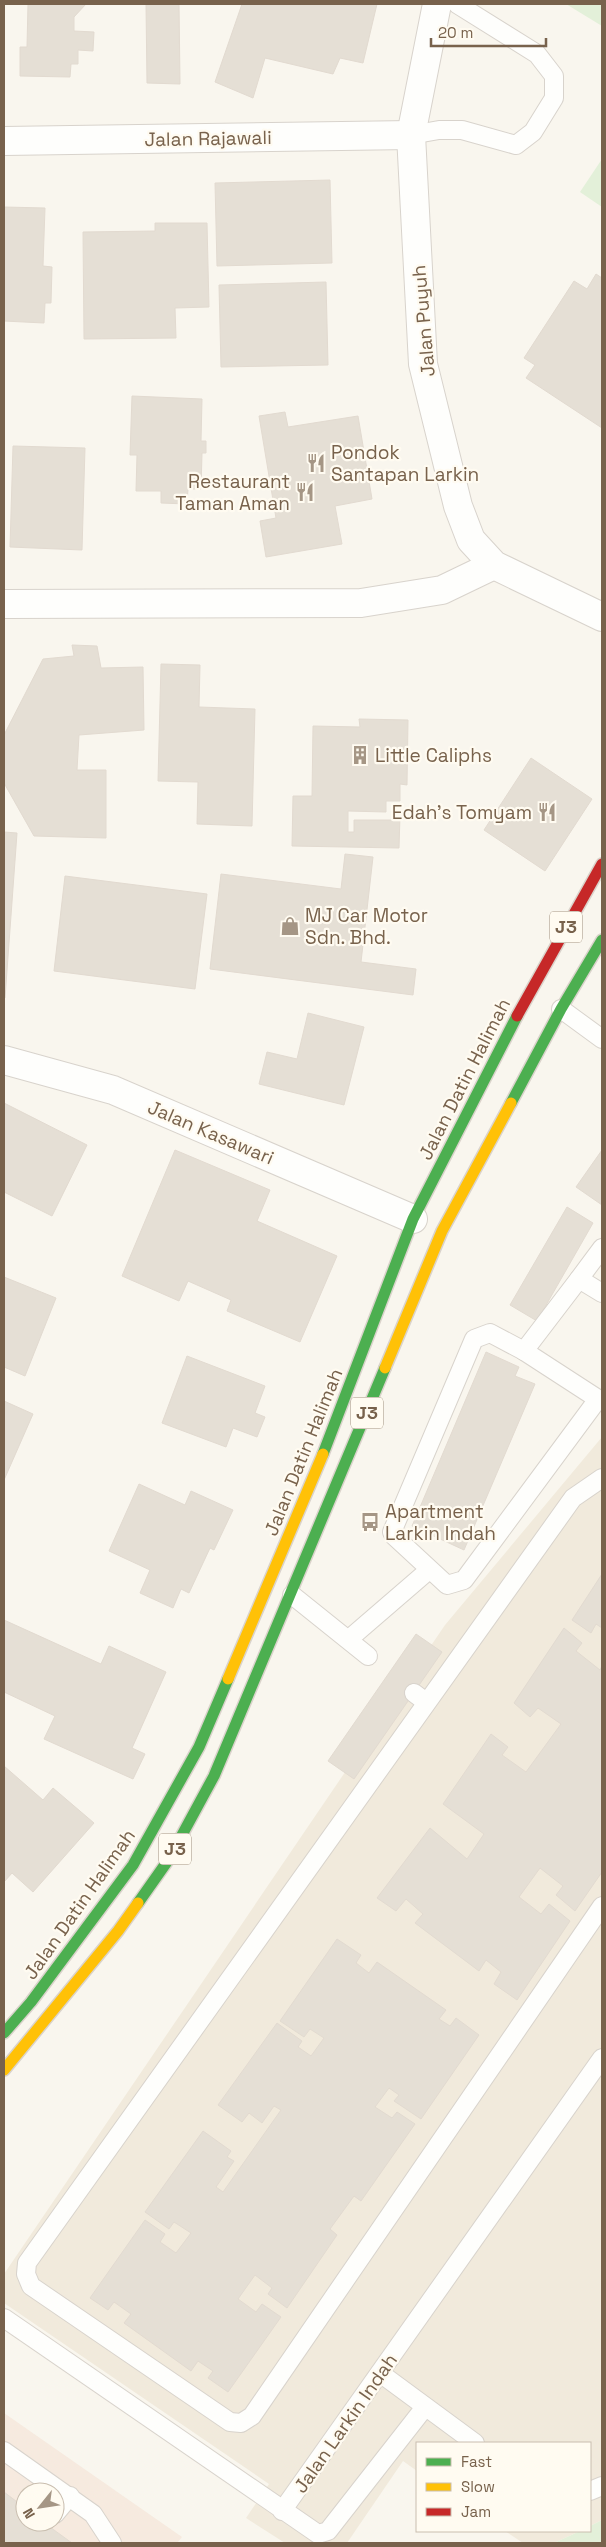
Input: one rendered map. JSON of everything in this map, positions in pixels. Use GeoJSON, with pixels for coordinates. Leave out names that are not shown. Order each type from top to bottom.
{"type":"FeatureCollection","features":[{"type":"Feature","properties":{"kind":"main road","name":"Jalan Datin Halimah"},"geometry":{"type":"LineString","coordinates":[[4,2033],[31,2002],[133,1865],[199,1746],[321,1458],[413,1219],[530,990],[602,864]]}},
{"type":"Feature","properties":{"kind":"main road","name":"J3"},"geometry":{"type":"LineString","coordinates":[[4,2070],[118,1931],[169,1859],[214,1776],[292,1595],[442,1231],[561,1009],[602,940]]}},
{"type":"Feature","properties":{"kind":"street","name":"Jalan Puyuh"},"geometry":{"type":"LineString","coordinates":[[437,4],[412,135],[424,364],[458,506],[471,540],[494,565],[602,617]]}},
{"type":"Feature","properties":{"kind":"street","name":"Jalan Rajawali"},"geometry":{"type":"LineString","coordinates":[[4,141],[412,135]]}},
{"type":"Feature","properties":{"kind":"street"},"geometry":{"type":"LineString","coordinates":[[4,604],[361,603],[442,590],[494,565]]}},
{"type":"Feature","properties":{"kind":"street","name":"Jalan Kasawari"},"geometry":{"type":"LineString","coordinates":[[4,1060],[113,1090],[413,1219]]}},
{"type":"Feature","properties":{"kind":"lane"},"geometry":{"type":"LineString","coordinates":[[412,135],[440,130],[462,130],[516,145],[533,132],[554,98],[554,76],[537,54],[457,4]]}},
{"type":"Feature","properties":{"kind":"lane"},"geometry":{"type":"LineString","coordinates":[[561,1009],[602,1039]]}},
{"type":"Feature","properties":{"kind":"lane"},"geometry":{"type":"LineString","coordinates":[[524,1350],[602,1248]]}},
{"type":"Feature","properties":{"kind":"lane"},"geometry":{"type":"LineString","coordinates":[[579,1279],[602,1293]]}},
{"type":"Feature","properties":{"kind":"lane"},"geometry":{"type":"LineString","coordinates":[[490,1333],[524,1350],[600,1396],[464,1580],[447,1585],[429,1570],[392,1532],[474,1339],[490,1333]]}},
{"type":"Feature","properties":{"kind":"lane"},"geometry":{"type":"LineString","coordinates":[[602,1478],[573,1498],[420,1697],[27,2263],[26,2274],[31,2286],[230,2422],[241,2423],[247,2420],[252,2416],[602,1906]]}},
{"type":"Feature","properties":{"kind":"lane"},"geometry":{"type":"LineString","coordinates":[[348,1639],[429,1570]]}},
{"type":"Feature","properties":{"kind":"lane"},"geometry":{"type":"LineString","coordinates":[[292,1595],[368,1656]]}},
{"type":"Feature","properties":{"kind":"lane","name":"Jalan Larkin Indah"},"geometry":{"type":"LineString","coordinates":[[4,2318],[282,2512],[602,2058]]}},
{"type":"Feature","properties":{"kind":"lane"},"geometry":{"type":"LineString","coordinates":[[380,2373],[474,2442]]}},
{"type":"Feature","properties":{"kind":"lane"},"geometry":{"type":"LineString","coordinates":[[282,2512],[318,2534],[328,2532],[425,2407]]}},
{"type":"Feature","properties":{"kind":"lane"},"geometry":{"type":"LineString","coordinates":[[4,2450],[93,2514],[112,2543]]}},
{"type":"Feature","properties":{"kind":"lane"},"geometry":{"type":"LineString","coordinates":[[65,2502],[70,2496]]}},
{"type":"Feature","properties":{"kind":"shaded area"},"geometry":{"type":"Polygon","coordinates":[[[602,1437],[602,2520],[591,2526],[591,2442],[416,2442],[416,2470],[403,2461],[347,2543],[285,2543],[246,2518],[269,2484],[4,2303],[4,2274],[445,1625],[602,1437]]]}},
{"type":"Feature","properties":{"kind":"shaded area"},"geometry":{"type":"Polygon","coordinates":[[[4,2413],[182,2537],[177,2543],[4,2543],[4,2413]]]}},
{"type":"Feature","properties":{"kind":"shaded area"},"geometry":{"type":"Polygon","coordinates":[[[506,2532],[578,2532],[554,2543],[523,2543],[506,2532]]]}},
{"type":"Feature","properties":{"kind":"green space"},"geometry":{"type":"Polygon","coordinates":[[[566,4],[602,4],[602,26],[566,4]]]}},
{"type":"Feature","properties":{"kind":"green space"},"geometry":{"type":"Polygon","coordinates":[[[602,159],[602,207],[580,192],[602,159]]]}},
{"type":"Feature","properties":{"kind":"green space"},"geometry":{"type":"Polygon","coordinates":[[[602,2520],[602,2543],[554,2543],[578,2532],[591,2532],[591,2526],[602,2520]]]}},
{"type":"Feature","properties":{"kind":"building"},"geometry":{"type":"Polygon","coordinates":[[[28,4],[86,4],[74,17],[74,31],[94,32],[93,51],[78,50],[78,64],[71,64],[70,77],[20,76],[20,47],[27,47],[28,4]]]}},
{"type":"Feature","properties":{"kind":"building"},"geometry":{"type":"Polygon","coordinates":[[[146,4],[179,4],[180,84],[147,83],[146,4]]]}},
{"type":"Feature","properties":{"kind":"building"},"geometry":{"type":"Polygon","coordinates":[[[242,4],[377,4],[363,63],[340,58],[333,74],[265,58],[253,98],[215,82],[242,4]]]}},
{"type":"Feature","properties":{"kind":"building"},"geometry":{"type":"Polygon","coordinates":[[[330,180],[332,263],[217,266],[215,183],[330,180]]]}},
{"type":"Feature","properties":{"kind":"building"},"geometry":{"type":"Polygon","coordinates":[[[4,207],[45,208],[43,266],[52,267],[51,303],[45,303],[44,323],[4,321],[4,207]]]}},
{"type":"Feature","properties":{"kind":"building"},"geometry":{"type":"Polygon","coordinates":[[[155,223],[207,223],[209,307],[175,308],[176,338],[84,339],[83,232],[155,231],[155,223]]]}},
{"type":"Feature","properties":{"kind":"building"},"geometry":{"type":"Polygon","coordinates":[[[596,274],[602,278],[602,428],[526,378],[535,365],[524,358],[574,281],[587,289],[596,274]]]}},
{"type":"Feature","properties":{"kind":"building"},"geometry":{"type":"Polygon","coordinates":[[[326,282],[328,365],[221,367],[219,285],[326,282]]]}},
{"type":"Feature","properties":{"kind":"building"},"geometry":{"type":"Polygon","coordinates":[[[132,396],[202,399],[201,441],[206,441],[206,453],[202,453],[201,489],[188,489],[187,504],[161,503],[161,491],[136,491],[137,455],[130,455],[132,396]]]}},
{"type":"Feature","properties":{"kind":"building","name":"Pondok Santapan Larkin"},"geometry":{"type":"Polygon","coordinates":[[[285,412],[288,427],[358,416],[372,499],[335,506],[342,544],[266,557],[260,521],[276,518],[259,416],[285,412]]]}},
{"type":"Feature","properties":{"kind":"building"},"geometry":{"type":"Polygon","coordinates":[[[13,446],[85,448],[82,550],[10,547],[13,446]]]}},
{"type":"Feature","properties":{"kind":"building"},"geometry":{"type":"Polygon","coordinates":[[[72,645],[97,646],[101,668],[143,667],[144,730],[79,735],[77,770],[106,770],[106,838],[34,836],[4,783],[4,735],[43,659],[74,656],[72,645]]]}},
{"type":"Feature","properties":{"kind":"building"},"geometry":{"type":"Polygon","coordinates":[[[161,664],[200,665],[199,707],[255,709],[252,826],[197,824],[198,782],[158,781],[161,664]]]}},
{"type":"Feature","properties":{"kind":"building","name":"Little Caliphs"},"geometry":{"type":"Polygon","coordinates":[[[359,719],[408,720],[407,785],[400,784],[400,801],[386,801],[386,812],[348,811],[348,832],[354,832],[354,820],[396,820],[396,814],[400,815],[399,848],[292,846],[293,796],[312,796],[313,726],[360,727],[359,719]]]}},
{"type":"Feature","properties":{"kind":"building"},"geometry":{"type":"Polygon","coordinates":[[[531,758],[592,799],[545,871],[484,830],[531,758]]]}},
{"type":"Feature","properties":{"kind":"building"},"geometry":{"type":"Polygon","coordinates":[[[4,832],[17,833],[5,998],[4,998],[4,832]]]}},
{"type":"Feature","properties":{"kind":"building","name":"MJ Car Motor Sdn. Bhd."},"geometry":{"type":"Polygon","coordinates":[[[345,854],[373,857],[361,962],[416,969],[413,995],[210,969],[221,874],[341,889],[345,854]]]}},
{"type":"Feature","properties":{"kind":"building"},"geometry":{"type":"Polygon","coordinates":[[[65,876],[207,894],[195,989],[54,971],[65,876]]]}},
{"type":"Feature","properties":{"kind":"building"},"geometry":{"type":"Polygon","coordinates":[[[308,1013],[364,1027],[344,1105],[259,1084],[267,1052],[297,1059],[308,1013]]]}},
{"type":"Feature","properties":{"kind":"building"},"geometry":{"type":"Polygon","coordinates":[[[4,1103],[87,1145],[52,1216],[4,1192],[4,1103]]]}},
{"type":"Feature","properties":{"kind":"building"},"geometry":{"type":"Polygon","coordinates":[[[175,1150],[270,1190],[257,1221],[337,1256],[300,1342],[227,1311],[231,1300],[188,1281],[179,1301],[122,1276],[175,1150]]]}},
{"type":"Feature","properties":{"kind":"building"},"geometry":{"type":"Polygon","coordinates":[[[602,1150],[602,1205],[576,1187],[602,1150]]]}},
{"type":"Feature","properties":{"kind":"building"},"geometry":{"type":"Polygon","coordinates":[[[567,1207],[593,1223],[537,1321],[510,1305],[567,1207]]]}},
{"type":"Feature","properties":{"kind":"building"},"geometry":{"type":"Polygon","coordinates":[[[4,1277],[56,1298],[25,1376],[4,1367],[4,1277]]]}},
{"type":"Feature","properties":{"kind":"building"},"geometry":{"type":"Polygon","coordinates":[[[486,1352],[519,1367],[515,1376],[535,1384],[464,1550],[412,1526],[486,1352]]]}},
{"type":"Feature","properties":{"kind":"building"},"geometry":{"type":"Polygon","coordinates":[[[187,1356],[265,1386],[255,1413],[265,1417],[257,1437],[233,1428],[226,1447],[162,1423],[187,1356]]]}},
{"type":"Feature","properties":{"kind":"building"},"geometry":{"type":"Polygon","coordinates":[[[4,1401],[33,1414],[4,1480],[4,1401]]]}},
{"type":"Feature","properties":{"kind":"building"},"geometry":{"type":"Polygon","coordinates":[[[139,1484],[185,1505],[191,1491],[233,1510],[214,1550],[210,1548],[189,1593],[181,1589],[173,1608],[140,1593],[150,1570],[109,1551],[139,1484]]]}},
{"type":"Feature","properties":{"kind":"building"},"geometry":{"type":"Polygon","coordinates":[[[602,1574],[602,1628],[596,1624],[591,1633],[572,1620],[602,1574]]]}},
{"type":"Feature","properties":{"kind":"building"},"geometry":{"type":"Polygon","coordinates":[[[4,1620],[101,1664],[109,1646],[166,1672],[132,1748],[145,1754],[133,1779],[44,1739],[55,1716],[4,1692],[4,1620]]]}},
{"type":"Feature","properties":{"kind":"building"},"geometry":{"type":"Polygon","coordinates":[[[564,1628],[582,1643],[576,1651],[600,1670],[602,1666],[602,1872],[575,1911],[556,1895],[563,1886],[540,1868],[519,1897],[541,1914],[549,1904],[570,1921],[517,2000],[494,1984],[501,1972],[486,1960],[479,1971],[415,1923],[423,1914],[406,1899],[396,1911],[377,1898],[430,1828],[467,1859],[484,1834],[443,1804],[491,1734],[508,1747],[502,1755],[526,1772],[561,1724],[538,1708],[530,1717],[514,1703],[564,1628]]]}},
{"type":"Feature","properties":{"kind":"building"},"geometry":{"type":"Polygon","coordinates":[[[416,1634],[442,1652],[354,1779],[328,1761],[416,1634]]]}},
{"type":"Feature","properties":{"kind":"building"},"geometry":{"type":"Polygon","coordinates":[[[4,1766],[43,1800],[53,1788],[94,1823],[33,1892],[12,1873],[4,1882],[4,1766]]]}},
{"type":"Feature","properties":{"kind":"building"},"geometry":{"type":"Polygon","coordinates":[[[337,1939],[361,1955],[356,1963],[369,1973],[377,1962],[446,2010],[439,2019],[450,2026],[456,2018],[479,2035],[421,2119],[394,2101],[399,2095],[389,2088],[375,2107],[392,2118],[397,2112],[415,2124],[361,2201],[354,2196],[330,2229],[337,2235],[287,2308],[268,2294],[272,2288],[255,2275],[238,2299],[256,2312],[262,2304],[281,2317],[228,2392],[208,2378],[213,2371],[198,2361],[191,2371],[124,2323],[131,2314],[114,2302],[108,2310],[90,2298],[145,2220],[165,2234],[160,2242],[176,2253],[191,2233],[174,2222],[169,2229],[145,2212],[203,2131],[231,2151],[227,2157],[234,2161],[216,2187],[223,2192],[281,2110],[274,2106],[262,2123],[249,2113],[242,2122],[218,2105],[277,2023],[302,2041],[298,2047],[311,2056],[324,2038],[310,2029],[304,2037],[280,2021],[337,1939]]]}},
{"type":"Feature","properties":{"kind":"building"},"geometry":{"type":"Polygon","coordinates":[[[4,2492],[15,2500],[15,2532],[57,2532],[72,2543],[4,2543],[4,2492]]]}},
{"type":"Feature","properties":{"kind":"traffic: fast"},"geometry":{"type":"LineString","coordinates":[[511,1103],[561,1009],[602,940]]}},
{"type":"Feature","properties":{"kind":"traffic: fast"},"geometry":{"type":"LineString","coordinates":[[323,1454],[413,1219],[517,1016]]}},
{"type":"Feature","properties":{"kind":"traffic: fast"},"geometry":{"type":"LineString","coordinates":[[138,1903],[169,1859],[214,1776],[385,1368]]}},
{"type":"Feature","properties":{"kind":"traffic: fast"},"geometry":{"type":"LineString","coordinates":[[4,2033],[31,2002],[133,1865],[199,1747],[228,1679]]}},
{"type":"Feature","properties":{"kind":"traffic: slow"},"geometry":{"type":"LineString","coordinates":[[385,1368],[442,1231],[511,1103]]}},
{"type":"Feature","properties":{"kind":"traffic: slow"},"geometry":{"type":"LineString","coordinates":[[228,1679],[323,1454]]}},
{"type":"Feature","properties":{"kind":"traffic: slow"},"geometry":{"type":"LineString","coordinates":[[4,2070],[118,1931],[138,1903]]}},
{"type":"Feature","properties":{"kind":"traffic: jam"},"geometry":{"type":"LineString","coordinates":[[517,1016],[602,864]]}},
{"type":"Feature","properties":{"kind":"place","name":"Pondok Santapan Larkin"},"geometry":{"type":"Point","coordinates":[316,463]}},
{"type":"Feature","properties":{"kind":"place","name":"Restaurant Taman Aman"},"geometry":{"type":"Point","coordinates":[305,492]}},
{"type":"Feature","properties":{"kind":"place","name":"Little Caliphs"},"geometry":{"type":"Point","coordinates":[360,755]}},
{"type":"Feature","properties":{"kind":"place","name":"Edah’s Tomyam"},"geometry":{"type":"Point","coordinates":[547,812]}},
{"type":"Feature","properties":{"kind":"place","name":"MJ Car Motor Sdn. Bhd."},"geometry":{"type":"Point","coordinates":[290,926]}},
{"type":"Feature","properties":{"kind":"place","name":"Apartment Larkin Indah"},"geometry":{"type":"Point","coordinates":[370,1522]}}]}
